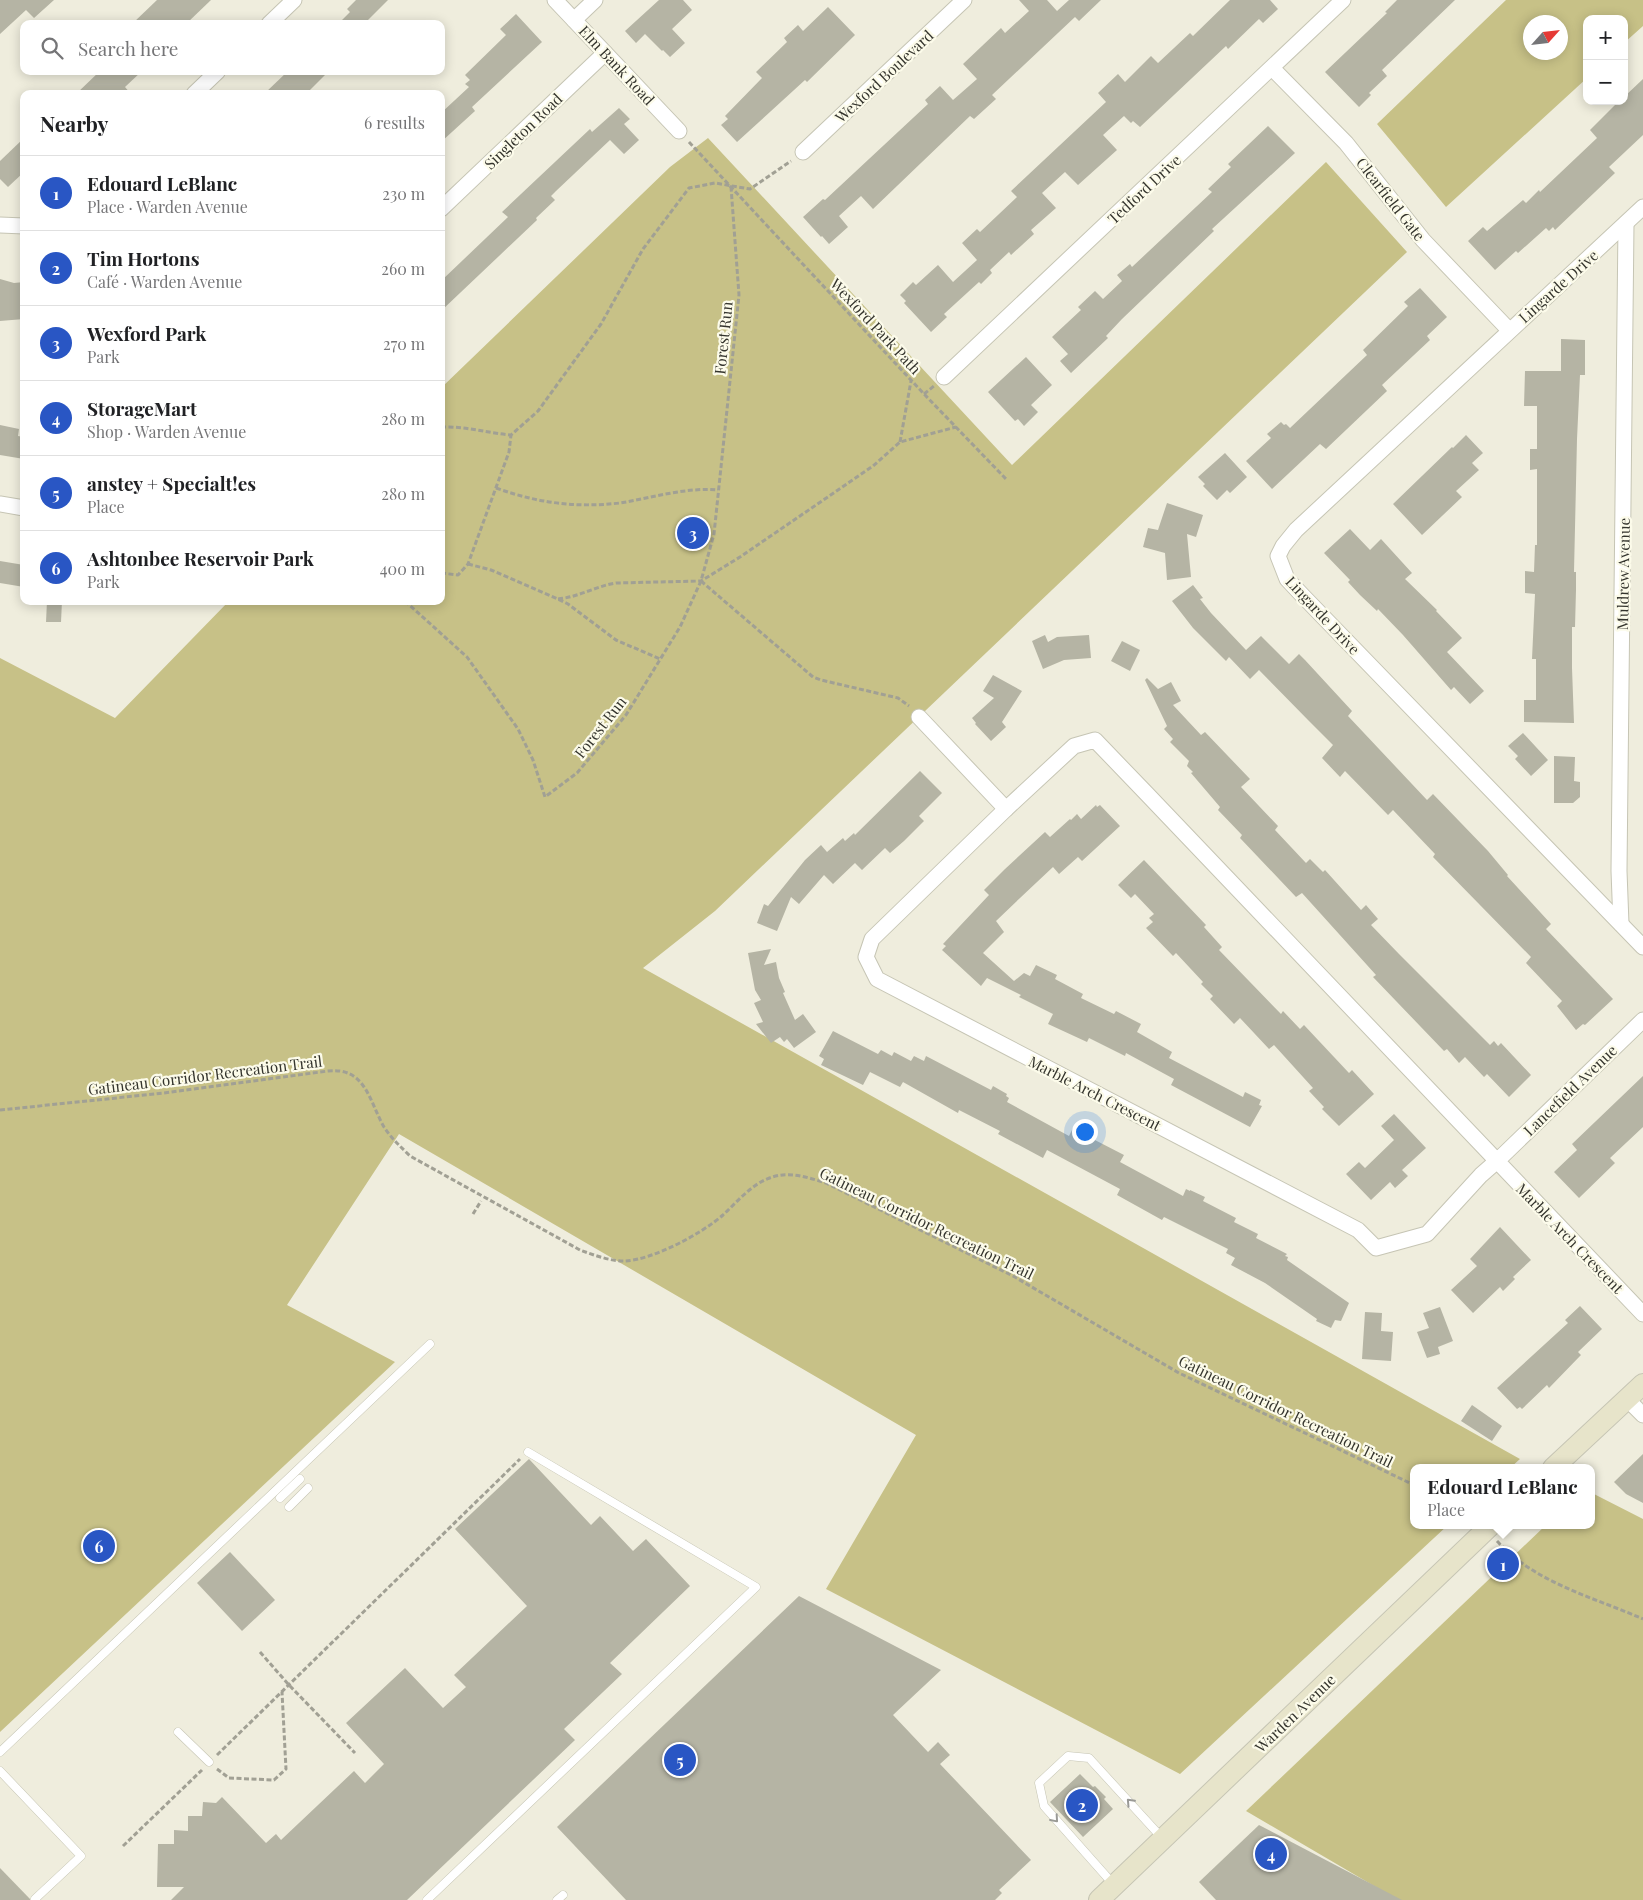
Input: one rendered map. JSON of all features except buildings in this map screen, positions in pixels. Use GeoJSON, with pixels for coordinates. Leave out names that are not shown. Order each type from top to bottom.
{"type":"FeatureCollection","features":[{"type":"Feature","properties":{"kind":"main road"},"geometry":{"type":"LineString","coordinates":[[1557,1464],[1643,1384]]}},
{"type":"Feature","properties":{"kind":"main road","name":"Warden Avenue"},"geometry":{"type":"LineString","coordinates":[[1099,1900],[1487,1529]]}},
{"type":"Feature","properties":{"kind":"street"},"geometry":{"type":"LineString","coordinates":[[273,20],[294,0]]}},
{"type":"Feature","properties":{"kind":"street","name":"Elm Bank Road"},"geometry":{"type":"LineString","coordinates":[[555,0],[679,131]]}},
{"type":"Feature","properties":{"kind":"street"},"geometry":{"type":"LineString","coordinates":[[574,20],[595,0]]}},
{"type":"Feature","properties":{"kind":"street","name":"Wexford Boulevard"},"geometry":{"type":"LineString","coordinates":[[804,152],[964,0]]}},
{"type":"Feature","properties":{"kind":"street","name":"Tedford Drive"},"geometry":{"type":"LineString","coordinates":[[944,378],[1343,0]]}},
{"type":"Feature","properties":{"kind":"street","name":"Singleton Road"},"geometry":{"type":"LineString","coordinates":[[445,205],[605,52]]}},
{"type":"Feature","properties":{"kind":"street","name":"Clearfield Gate"},"geometry":{"type":"LineString","coordinates":[[1272,68],[1346,143],[1423,240],[1509,330]]}},
{"type":"Feature","properties":{"kind":"street"},"geometry":{"type":"LineString","coordinates":[[198,90],[214,75]]}},
{"type":"Feature","properties":{"kind":"street","name":"Lingarde Drive"},"geometry":{"type":"LineString","coordinates":[[1643,207],[1296,530],[1283,546],[1278,556],[1287,579],[1643,947]]}},
{"type":"Feature","properties":{"kind":"street","name":"Muldrew Avenue"},"geometry":{"type":"LineString","coordinates":[[1621,924],[1619,871],[1626,224]]}},
{"type":"Feature","properties":{"kind":"street"},"geometry":{"type":"LineString","coordinates":[[0,225],[20,226]]}},
{"type":"Feature","properties":{"kind":"street"},"geometry":{"type":"LineString","coordinates":[[0,504],[20,507]]}},
{"type":"Feature","properties":{"kind":"street"},"geometry":{"type":"LineString","coordinates":[[919,717],[1006,809]]}},
{"type":"Feature","properties":{"kind":"street","name":"Marble Arch Crescent"},"geometry":{"type":"LineString","coordinates":[[1497,1161],[1481,1175],[1427,1234],[1376,1248],[1358,1230],[877,979],[866,957],[872,939],[1074,746],[1095,740],[1497,1161],[1643,1314]]}},
{"type":"Feature","properties":{"kind":"street","name":"Lancefield Avenue"},"geometry":{"type":"LineString","coordinates":[[1497,1161],[1643,1020]]}},
{"type":"Feature","properties":{"kind":"street"},"geometry":{"type":"LineString","coordinates":[[1627,1399],[1643,1415]]}},
{"type":"Feature","properties":{"kind":"lane"},"geometry":{"type":"LineString","coordinates":[[0,1752],[277,1495],[430,1344]]}},
{"type":"Feature","properties":{"kind":"lane"},"geometry":{"type":"LineString","coordinates":[[427,1900],[756,1587],[528,1452]]}},
{"type":"Feature","properties":{"kind":"lane"},"geometry":{"type":"LineString","coordinates":[[288,1507],[308,1488]]}},
{"type":"Feature","properties":{"kind":"lane"},"geometry":{"type":"LineString","coordinates":[[178,1732],[209,1762]]}},
{"type":"Feature","properties":{"kind":"lane"},"geometry":{"type":"LineString","coordinates":[[1114,1885],[1044,1806],[1039,1783],[1068,1756],[1089,1758],[1163,1839]]}},
{"type":"Feature","properties":{"kind":"lane"},"geometry":{"type":"LineString","coordinates":[[0,1771],[81,1856],[35,1899]]}},
{"type":"Feature","properties":{"kind":"path","name":"Wexford Park Path"},"geometry":{"type":"LineString","coordinates":[[679,131],[911,381],[1006,479]]}},
{"type":"Feature","properties":{"kind":"path"},"geometry":{"type":"LineString","coordinates":[[445,573],[458,574],[468,564],[509,452],[511,436],[538,411],[601,324],[643,249],[688,188],[715,183],[750,190],[804,152]]}},
{"type":"Feature","properties":{"kind":"path","name":"Forest Run"},"geometry":{"type":"LineString","coordinates":[[409,605],[467,657],[518,729],[533,760],[545,797],[577,773],[626,715],[680,627],[701,581],[714,534],[739,295],[731,187]]}},
{"type":"Feature","properties":{"kind":"path"},"geometry":{"type":"LineString","coordinates":[[900,442],[911,381]]}},
{"type":"Feature","properties":{"kind":"path"},"geometry":{"type":"LineString","coordinates":[[445,427],[511,436]]}},
{"type":"Feature","properties":{"kind":"path"},"geometry":{"type":"LineString","coordinates":[[558,598],[571,598],[616,583],[701,581],[740,557],[872,466],[900,442],[956,427]]}},
{"type":"Feature","properties":{"kind":"path"},"geometry":{"type":"LineString","coordinates":[[496,488],[517,496],[549,503],[585,506],[696,490],[718,490]]}},
{"type":"Feature","properties":{"kind":"path"},"geometry":{"type":"LineString","coordinates":[[468,564],[491,570],[558,598],[616,640],[661,659]]}},
{"type":"Feature","properties":{"kind":"path"},"geometry":{"type":"LineString","coordinates":[[701,581],[813,677],[898,698],[905,702]]}},
{"type":"Feature","properties":{"kind":"path","name":"Gatineau Corridor Recreation Trail"},"geometry":{"type":"LineString","coordinates":[[0,1110],[164,1093],[328,1071],[344,1072],[354,1077],[365,1088],[383,1126],[392,1138],[416,1159],[580,1250],[606,1259],[623,1261],[644,1258],[666,1250],[712,1224],[766,1179],[797,1174],[826,1182],[1013,1276],[1179,1373],[1410,1483]]}},
{"type":"Feature","properties":{"kind":"path"},"geometry":{"type":"LineString","coordinates":[[473,1214],[481,1201]]}},
{"type":"Feature","properties":{"kind":"path"},"geometry":{"type":"LineString","coordinates":[[123,1846],[528,1452]]}},
{"type":"Feature","properties":{"kind":"path"},"geometry":{"type":"LineString","coordinates":[[1505,1550],[1528,1569],[1573,1591],[1643,1619]]}},
{"type":"Feature","properties":{"kind":"path"},"geometry":{"type":"LineString","coordinates":[[260,1652],[355,1753]]}},
{"type":"Feature","properties":{"kind":"path"},"geometry":{"type":"LineString","coordinates":[[209,1762],[230,1778],[274,1780],[286,1769],[282,1692]]}},
{"type":"Feature","properties":{"kind":"shaded area"},"geometry":{"type":"Polygon","coordinates":[[[1506,0],[1643,0],[1643,26],[1628,39],[1628,15],[1583,15],[1583,82],[1446,207],[1377,124],[1506,0]]]}},
{"type":"Feature","properties":{"kind":"shaded area"},"geometry":{"type":"Polygon","coordinates":[[[708,138],[1012,465],[1326,162],[1407,252],[715,911],[643,968],[1520,1459],[1514,1464],[1410,1464],[1410,1529],[1444,1529],[1180,1774],[826,1589],[916,1435],[399,1134],[287,1305],[395,1362],[0,1732],[0,658],[115,718],[225,605],[445,605],[445,384],[670,167],[708,138]]]}},
{"type":"Feature","properties":{"kind":"shaded area"},"geometry":{"type":"Polygon","coordinates":[[[1595,1495],[1643,1519],[1643,1900],[1398,1900],[1246,1811],[1542,1529],[1595,1529],[1595,1495]]]}},
{"type":"Feature","properties":{"kind":"place","name":"Wexford Park"},"geometry":{"type":"Point","coordinates":[693,533]}},
{"type":"Feature","properties":{"kind":"place","name":"Ashtonbee Reservoir Park"},"geometry":{"type":"Point","coordinates":[99,1546]}},
{"type":"Feature","properties":{"kind":"place","name":"Edouard LeBlanc"},"geometry":{"type":"Point","coordinates":[1503,1564]}},
{"type":"Feature","properties":{"kind":"place","name":"anstey + Specialt!es"},"geometry":{"type":"Point","coordinates":[680,1760]}},
{"type":"Feature","properties":{"kind":"place","name":"Tim Hortons"},"geometry":{"type":"Point","coordinates":[1082,1805]}},
{"type":"Feature","properties":{"kind":"place","name":"StorageMart"},"geometry":{"type":"Point","coordinates":[1271,1854]}}]}
